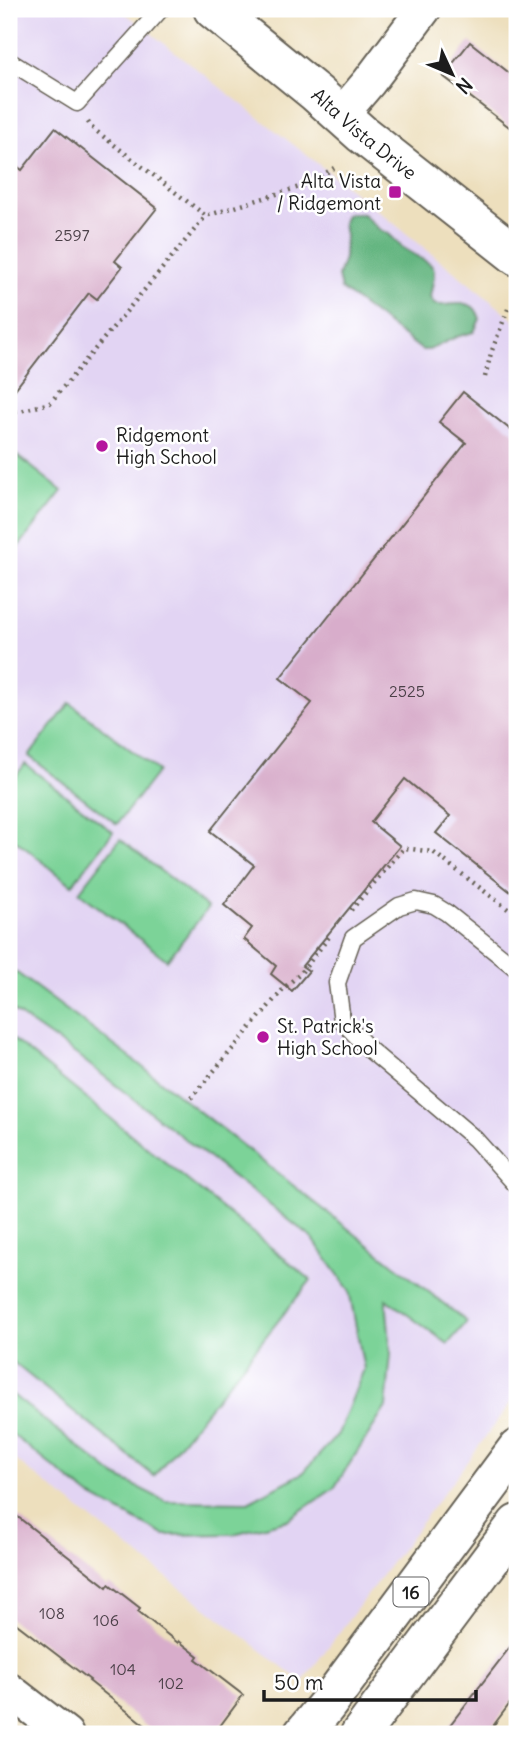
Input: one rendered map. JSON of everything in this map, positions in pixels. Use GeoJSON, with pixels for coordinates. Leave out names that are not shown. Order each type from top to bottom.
{"type":"FeatureCollection","features":[{"type":"Feature","properties":{"kind":"main road","name":"Alta Vista Drive"},"geometry":{"type":"LineString","coordinates":[[213,9],[362,134],[517,256]]}},
{"type":"Feature","properties":{"kind":"main road","name":"16"},"geometry":{"type":"LineString","coordinates":[[303,1734],[517,1449]]}},
{"type":"Feature","properties":{"kind":"main road","name":"16"},"geometry":{"type":"LineString","coordinates":[[360,1734],[517,1524]]}},
{"type":"Feature","properties":{"kind":"street"},"geometry":{"type":"LineString","coordinates":[[341,115],[424,9]]}},
{"type":"Feature","properties":{"kind":"street"},"geometry":{"type":"LineString","coordinates":[[12,1697],[66,1734]]}},
{"type":"Feature","properties":{"kind":"lane"},"geometry":{"type":"LineString","coordinates":[[9,61],[76,103],[161,9]]}},
{"type":"Feature","properties":{"kind":"lane"},"geometry":{"type":"LineString","coordinates":[[517,969],[447,913],[434,905],[416,901],[399,906],[353,938],[337,983],[342,1021],[370,1051],[475,1139],[517,1186]]}},
{"type":"Feature","properties":{"kind":"path"},"geometry":{"type":"LineString","coordinates":[[76,103],[90,127],[206,216]]}},
{"type":"Feature","properties":{"kind":"path"},"geometry":{"type":"LineString","coordinates":[[9,414],[50,403],[206,216],[306,185],[334,168]]}},
{"type":"Feature","properties":{"kind":"path"},"geometry":{"type":"LineString","coordinates":[[485,377],[508,309]]}},
{"type":"Feature","properties":{"kind":"path"},"geometry":{"type":"LineString","coordinates":[[191,1098],[285,986],[301,973],[332,933]]}},
{"type":"Feature","properties":{"kind":"shaded area","name":"St. Patrick's High School"},"geometry":{"type":"Polygon","coordinates":[[[9,9],[120,9],[517,322],[517,1395],[302,1682],[9,1455],[9,9]]]}},
{"type":"Feature","properties":{"kind":"green space"},"geometry":{"type":"Polygon","coordinates":[[[350,213],[363,214],[402,247],[430,264],[434,269],[430,297],[434,304],[472,306],[480,319],[474,332],[429,350],[422,350],[341,289],[338,276],[344,258],[343,223],[345,216],[350,213]]]}},
{"type":"Feature","properties":{"kind":"green space"},"geometry":{"type":"Polygon","coordinates":[[[9,449],[62,491],[9,559],[9,449]]]}},
{"type":"Feature","properties":{"kind":"green space"},"geometry":{"type":"Polygon","coordinates":[[[70,703],[158,771],[117,824],[29,756],[70,703]]]}},
{"type":"Feature","properties":{"kind":"green space"},"geometry":{"type":"Polygon","coordinates":[[[25,764],[113,832],[72,885],[9,835],[9,785],[25,764]]]}},
{"type":"Feature","properties":{"kind":"green space"},"geometry":{"type":"Polygon","coordinates":[[[120,839],[208,908],[167,960],[79,892],[120,839]]]}},
{"type":"Feature","properties":{"kind":"green space"},"geometry":{"type":"Polygon","coordinates":[[[9,967],[131,1058],[467,1322],[448,1344],[386,1299],[391,1354],[386,1407],[334,1488],[287,1520],[234,1534],[164,1535],[90,1496],[9,1432],[9,1392],[114,1475],[165,1501],[248,1502],[303,1473],[338,1434],[364,1369],[349,1290],[312,1238],[77,1055],[9,1008],[9,967]]]}},
{"type":"Feature","properties":{"kind":"green space"},"geometry":{"type":"Polygon","coordinates":[[[9,1036],[311,1280],[154,1476],[9,1359],[9,1036]]]}},
{"type":"Feature","properties":{"kind":"building"},"geometry":{"type":"Polygon","coordinates":[[[470,42],[517,79],[517,133],[443,76],[470,42]]]}},
{"type":"Feature","properties":{"kind":"building"},"geometry":{"type":"Polygon","coordinates":[[[55,128],[157,208],[115,261],[122,267],[97,299],[89,293],[9,397],[9,160],[22,170],[55,128]]]}},
{"type":"Feature","properties":{"kind":"building"},"geometry":{"type":"Polygon","coordinates":[[[463,392],[517,435],[517,897],[436,833],[450,816],[405,779],[371,822],[400,846],[302,966],[309,971],[292,991],[271,974],[276,966],[244,939],[252,928],[224,905],[254,865],[210,831],[312,703],[280,678],[466,443],[439,422],[463,392]]]}},
{"type":"Feature","properties":{"kind":"building"},"geometry":{"type":"Polygon","coordinates":[[[9,1510],[107,1587],[109,1584],[140,1608],[138,1611],[198,1656],[196,1659],[243,1695],[214,1734],[156,1734],[9,1618],[9,1510]]]}},
{"type":"Feature","properties":{"kind":"building"},"geometry":{"type":"Polygon","coordinates":[[[517,1638],[517,1694],[487,1734],[443,1734],[517,1638]]]}},
{"type":"Feature","properties":{"kind":"place","name":"Alta Vista / Ridgemont"},"geometry":{"type":"Point","coordinates":[395,192]}},
{"type":"Feature","properties":{"kind":"place","name":"Ridgemont High School"},"geometry":{"type":"Point","coordinates":[102,446]}},
{"type":"Feature","properties":{"kind":"place","name":"St. Patrick's High School"},"geometry":{"type":"Point","coordinates":[263,1037]}}]}
